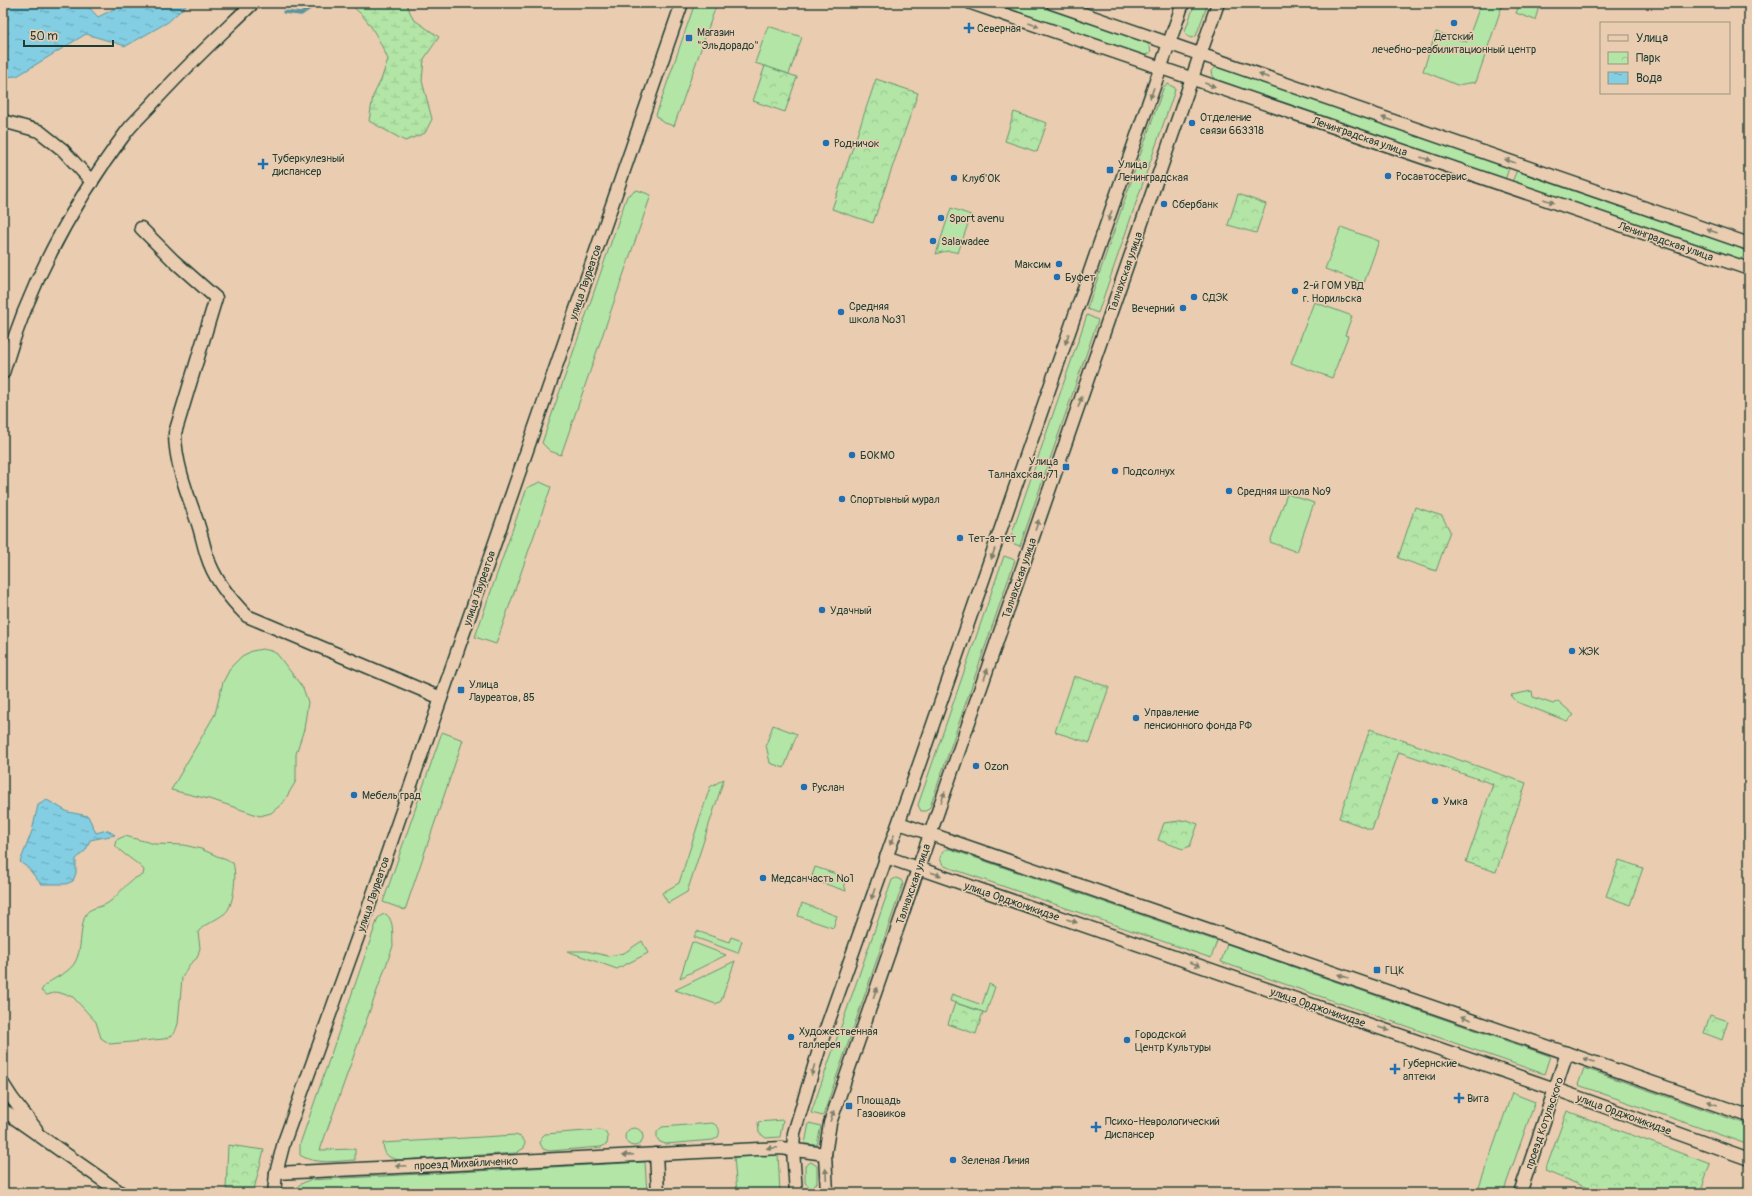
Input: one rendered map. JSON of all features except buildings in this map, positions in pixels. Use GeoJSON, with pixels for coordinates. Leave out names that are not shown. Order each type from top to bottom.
{"type":"FeatureCollection","features":[{"type":"Feature","properties":{"kind":"street"},"geometry":{"type":"LineString","coordinates":[[3,373],[30,296],[57,240],[92,182],[128,130],[189,65],[253,3]]}},
{"type":"Feature","properties":{"kind":"street","name":"улица Лауреатов"},"geometry":{"type":"LineString","coordinates":[[274,1193],[276,1172],[284,1142],[441,698],[682,3]]}},
{"type":"Feature","properties":{"kind":"street","name":"Ленинградская улица"},"geometry":{"type":"LineString","coordinates":[[971,3],[1749,268]]}},
{"type":"Feature","properties":{"kind":"street"},"geometry":{"type":"LineString","coordinates":[[1052,3],[1749,244]]}},
{"type":"Feature","properties":{"kind":"street"},"geometry":{"type":"LineString","coordinates":[[796,1193],[793,1150],[794,1133],[822,1040],[899,823],[1183,3]]}},
{"type":"Feature","properties":{"kind":"street","name":"Талнахская улица"},"geometry":{"type":"LineString","coordinates":[[827,1193],[825,1154],[830,1123],[1218,3]]}},
{"type":"Feature","properties":{"kind":"street"},"geometry":{"type":"LineString","coordinates":[[3,121],[39,131],[63,150],[92,182]]}},
{"type":"Feature","properties":{"kind":"street"},"geometry":{"type":"LineString","coordinates":[[141,228],[174,262],[216,298],[175,432],[175,441],[185,491],[197,522],[207,558],[219,582],[233,602],[247,616],[441,698]]}},
{"type":"Feature","properties":{"kind":"street"},"geometry":{"type":"LineString","coordinates":[[899,823],[1749,1116]]}},
{"type":"Feature","properties":{"kind":"street","name":"улица Орджоникидзе"},"geometry":{"type":"LineString","coordinates":[[886,857],[1555,1089],[1749,1159]]}},
{"type":"Feature","properties":{"kind":"street","name":"проезд Котульского"},"geometry":{"type":"LineString","coordinates":[[1520,1193],[1567,1053]]}},
{"type":"Feature","properties":{"kind":"street"},"geometry":{"type":"LineString","coordinates":[[3,1084],[12,1098],[45,1139]]}},
{"type":"Feature","properties":{"kind":"street"},"geometry":{"type":"LineString","coordinates":[[3,1110],[121,1193]]}},
{"type":"Feature","properties":{"kind":"street","name":"проезд Михайличенко"},"geometry":{"type":"LineString","coordinates":[[276,1172],[781,1148],[825,1154]]}},
{"type":"Feature","properties":{"kind":"street"},"geometry":{"type":"LineString","coordinates":[[656,1154],[658,1193]]}},
{"type":"Feature","properties":{"kind":"green space"},"geometry":{"type":"Polygon","coordinates":[[[347,3],[406,3],[413,19],[439,37],[424,59],[422,81],[432,119],[425,133],[405,141],[369,121],[373,96],[381,80],[388,59],[367,20],[347,3]]]}},
{"type":"Feature","properties":{"kind":"green space"},"geometry":{"type":"Polygon","coordinates":[[[695,3],[717,3],[674,126],[662,122],[656,115],[695,3]]]}},
{"type":"Feature","properties":{"kind":"green space"},"geometry":{"type":"Polygon","coordinates":[[[989,3],[1029,3],[1147,43],[1151,52],[1144,56],[989,3]]]}},
{"type":"Feature","properties":{"kind":"green space"},"geometry":{"type":"Polygon","coordinates":[[[1195,3],[1208,3],[1196,36],[1191,38],[1187,36],[1185,31],[1195,3]]]}},
{"type":"Feature","properties":{"kind":"green space"},"geometry":{"type":"Polygon","coordinates":[[[1481,3],[1503,3],[1476,82],[1457,85],[1423,71],[1436,32],[1467,42],[1481,3]]]}},
{"type":"Feature","properties":{"kind":"green space"},"geometry":{"type":"Polygon","coordinates":[[[1520,3],[1540,3],[1535,20],[1516,13],[1520,3]]]}},
{"type":"Feature","properties":{"kind":"green space"},"geometry":{"type":"Polygon","coordinates":[[[768,26],[802,37],[789,74],[755,63],[768,26]]]}},
{"type":"Feature","properties":{"kind":"green space"},"geometry":{"type":"Polygon","coordinates":[[[765,66],[797,77],[785,112],[753,101],[765,66]]]}},
{"type":"Feature","properties":{"kind":"green space"},"geometry":{"type":"Polygon","coordinates":[[[1220,67],[1509,168],[1505,180],[1215,79],[1212,76],[1211,71],[1220,67]]]}},
{"type":"Feature","properties":{"kind":"green space"},"geometry":{"type":"Polygon","coordinates":[[[876,79],[918,93],[873,223],[832,209],[876,79]]]}},
{"type":"Feature","properties":{"kind":"green space"},"geometry":{"type":"Polygon","coordinates":[[[1168,84],[1175,88],[1174,93],[1098,313],[1087,309],[1164,86],[1168,84]]]}},
{"type":"Feature","properties":{"kind":"green space"},"geometry":{"type":"Polygon","coordinates":[[[1014,112],[1047,123],[1037,152],[1005,141],[1014,112]]]}},
{"type":"Feature","properties":{"kind":"green space"},"geometry":{"type":"Polygon","coordinates":[[[1517,170],[1740,248],[1744,251],[1744,256],[1740,260],[1512,182],[1517,170]]]}},
{"type":"Feature","properties":{"kind":"green space"},"geometry":{"type":"Polygon","coordinates":[[[637,190],[651,195],[561,455],[550,451],[542,443],[627,196],[637,190]]]}},
{"type":"Feature","properties":{"kind":"green space"},"geometry":{"type":"Polygon","coordinates":[[[1238,194],[1266,204],[1256,233],[1228,225],[1238,194]]]}},
{"type":"Feature","properties":{"kind":"green space"},"geometry":{"type":"Polygon","coordinates":[[[951,208],[971,215],[958,253],[947,251],[936,254],[951,208]]]}},
{"type":"Feature","properties":{"kind":"green space"},"geometry":{"type":"Polygon","coordinates":[[[1341,227],[1379,241],[1364,283],[1325,269],[1341,227]]]}},
{"type":"Feature","properties":{"kind":"green space"},"geometry":{"type":"Polygon","coordinates":[[[1314,302],[1352,316],[1345,335],[1348,336],[1332,378],[1291,363],[1314,302]]]}},
{"type":"Feature","properties":{"kind":"green space"},"geometry":{"type":"Polygon","coordinates":[[[1087,315],[1098,320],[1020,546],[1009,542],[1087,315]]]}},
{"type":"Feature","properties":{"kind":"green space"},"geometry":{"type":"Polygon","coordinates":[[[540,482],[551,487],[496,644],[475,637],[527,488],[540,482]]]}},
{"type":"Feature","properties":{"kind":"green space"},"geometry":{"type":"Polygon","coordinates":[[[1287,494],[1314,503],[1297,552],[1270,542],[1287,494]]]}},
{"type":"Feature","properties":{"kind":"green space"},"geometry":{"type":"Polygon","coordinates":[[[1415,507],[1442,516],[1450,531],[1436,571],[1398,558],[1415,507]]]}},
{"type":"Feature","properties":{"kind":"green space"},"geometry":{"type":"Polygon","coordinates":[[[1004,556],[1015,560],[930,807],[926,811],[921,811],[918,805],[1004,556]]]}},
{"type":"Feature","properties":{"kind":"green space"},"geometry":{"type":"Polygon","coordinates":[[[262,649],[272,651],[277,654],[303,688],[308,702],[304,729],[296,754],[296,781],[283,803],[271,813],[260,816],[213,800],[171,790],[215,714],[223,682],[231,667],[242,656],[252,651],[262,649]]]}},
{"type":"Feature","properties":{"kind":"green space"},"geometry":{"type":"Polygon","coordinates":[[[1074,676],[1109,687],[1090,743],[1055,732],[1074,676]]]}},
{"type":"Feature","properties":{"kind":"green space"},"geometry":{"type":"Polygon","coordinates":[[[1532,691],[1533,697],[1553,704],[1558,701],[1574,715],[1567,721],[1517,702],[1511,695],[1532,691]]]}},
{"type":"Feature","properties":{"kind":"green space"},"geometry":{"type":"Polygon","coordinates":[[[773,725],[797,734],[784,768],[770,763],[766,745],[773,725]]]}},
{"type":"Feature","properties":{"kind":"green space"},"geometry":{"type":"Polygon","coordinates":[[[1370,729],[1526,783],[1496,872],[1466,862],[1493,784],[1399,752],[1372,830],[1339,818],[1370,729]]]}},
{"type":"Feature","properties":{"kind":"green space"},"geometry":{"type":"Polygon","coordinates":[[[442,732],[463,740],[405,910],[383,902],[442,732]]]}},
{"type":"Feature","properties":{"kind":"green space"},"geometry":{"type":"Polygon","coordinates":[[[724,779],[687,892],[668,903],[662,893],[679,883],[710,787],[724,779]]]}},
{"type":"Feature","properties":{"kind":"green space"},"geometry":{"type":"Polygon","coordinates":[[[1187,820],[1198,824],[1190,846],[1183,849],[1158,840],[1164,823],[1187,820]]]}},
{"type":"Feature","properties":{"kind":"green space"},"geometry":{"type":"Polygon","coordinates":[[[125,836],[155,844],[184,845],[201,849],[233,863],[235,882],[232,898],[227,911],[204,926],[198,932],[200,948],[197,958],[189,965],[182,978],[178,1024],[174,1034],[164,1039],[110,1044],[101,1038],[96,1022],[73,997],[57,992],[47,995],[41,991],[43,987],[66,972],[77,959],[83,922],[87,913],[92,909],[108,903],[128,883],[143,875],[144,870],[115,845],[116,840],[125,836]]]}},
{"type":"Feature","properties":{"kind":"green space"},"geometry":{"type":"Polygon","coordinates":[[[950,849],[1217,941],[1211,958],[947,867],[943,865],[940,858],[943,851],[950,849]]]}},
{"type":"Feature","properties":{"kind":"green space"},"geometry":{"type":"Polygon","coordinates":[[[1619,860],[1643,868],[1630,905],[1606,896],[1619,860]]]}},
{"type":"Feature","properties":{"kind":"green space"},"geometry":{"type":"Polygon","coordinates":[[[815,867],[842,876],[846,891],[811,879],[815,867]]]}},
{"type":"Feature","properties":{"kind":"green space"},"geometry":{"type":"Polygon","coordinates":[[[896,878],[901,880],[903,884],[823,1116],[811,1113],[892,880],[896,878]]]}},
{"type":"Feature","properties":{"kind":"green space"},"geometry":{"type":"Polygon","coordinates":[[[802,903],[837,916],[833,928],[798,916],[802,903]]]}},
{"type":"Feature","properties":{"kind":"green space"},"geometry":{"type":"Polygon","coordinates":[[[386,914],[392,925],[393,946],[320,1150],[355,1149],[355,1160],[327,1162],[306,1158],[300,1155],[300,1144],[378,918],[386,914]]]}},
{"type":"Feature","properties":{"kind":"green space"},"geometry":{"type":"Polygon","coordinates":[[[697,931],[729,942],[731,937],[742,941],[738,953],[694,937],[697,931]]]}},
{"type":"Feature","properties":{"kind":"green space"},"geometry":{"type":"Polygon","coordinates":[[[642,941],[648,953],[617,969],[567,951],[586,951],[608,956],[624,953],[642,941]]]}},
{"type":"Feature","properties":{"kind":"green space"},"geometry":{"type":"Polygon","coordinates":[[[692,942],[726,955],[680,978],[692,942]]]}},
{"type":"Feature","properties":{"kind":"green space"},"geometry":{"type":"Polygon","coordinates":[[[1227,944],[1550,1056],[1544,1074],[1221,962],[1227,944]]]}},
{"type":"Feature","properties":{"kind":"green space"},"geometry":{"type":"Polygon","coordinates":[[[735,961],[721,1001],[716,1004],[675,990],[735,961]]]}},
{"type":"Feature","properties":{"kind":"green space"},"geometry":{"type":"Polygon","coordinates":[[[989,984],[995,987],[986,1013],[950,1001],[952,994],[982,1005],[989,984]]]}},
{"type":"Feature","properties":{"kind":"green space"},"geometry":{"type":"Polygon","coordinates":[[[955,1003],[983,1012],[976,1034],[948,1024],[955,1003]]]}},
{"type":"Feature","properties":{"kind":"green space"},"geometry":{"type":"Polygon","coordinates":[[[1710,1015],[1728,1021],[1722,1040],[1704,1033],[1710,1015]]]}},
{"type":"Feature","properties":{"kind":"green space"},"geometry":{"type":"Polygon","coordinates":[[[1584,1068],[1749,1125],[1749,1145],[1578,1085],[1584,1068]]]}},
{"type":"Feature","properties":{"kind":"green space"},"geometry":{"type":"Polygon","coordinates":[[[1512,1093],[1535,1102],[1503,1193],[1477,1193],[1512,1093]]]}},
{"type":"Feature","properties":{"kind":"green space"},"geometry":{"type":"Polygon","coordinates":[[[1567,1111],[1710,1164],[1700,1193],[1600,1193],[1545,1171],[1567,1111]]]}},
{"type":"Feature","properties":{"kind":"green space"},"geometry":{"type":"Polygon","coordinates":[[[783,1120],[780,1137],[766,1138],[759,1133],[758,1122],[783,1120]]]}},
{"type":"Feature","properties":{"kind":"green space"},"geometry":{"type":"Polygon","coordinates":[[[712,1123],[718,1127],[719,1130],[718,1137],[713,1140],[666,1144],[660,1142],[657,1138],[657,1132],[662,1127],[712,1123]]]}},
{"type":"Feature","properties":{"kind":"green space"},"geometry":{"type":"Polygon","coordinates":[[[809,1123],[821,1126],[817,1145],[805,1144],[809,1123]]]}},
{"type":"Feature","properties":{"kind":"green space"},"geometry":{"type":"Polygon","coordinates":[[[634,1128],[640,1131],[643,1137],[640,1143],[634,1146],[628,1143],[625,1137],[628,1131],[634,1128]]]}},
{"type":"Feature","properties":{"kind":"green space"},"geometry":{"type":"Polygon","coordinates":[[[600,1130],[605,1132],[608,1137],[607,1144],[601,1147],[549,1151],[543,1149],[540,1143],[541,1138],[545,1134],[600,1130]]]}},
{"type":"Feature","properties":{"kind":"green space"},"geometry":{"type":"Polygon","coordinates":[[[515,1135],[521,1137],[525,1142],[524,1148],[516,1153],[400,1160],[387,1155],[384,1150],[383,1143],[515,1135]]]}},
{"type":"Feature","properties":{"kind":"green space"},"geometry":{"type":"Polygon","coordinates":[[[228,1145],[264,1150],[253,1193],[226,1189],[228,1145]]]}},
{"type":"Feature","properties":{"kind":"green space"},"geometry":{"type":"Polygon","coordinates":[[[778,1154],[780,1193],[737,1193],[734,1157],[778,1154]]]}},
{"type":"Feature","properties":{"kind":"green space"},"geometry":{"type":"Polygon","coordinates":[[[645,1162],[647,1193],[294,1193],[299,1185],[309,1180],[645,1162]]]}},
{"type":"Feature","properties":{"kind":"green space"},"geometry":{"type":"Polygon","coordinates":[[[811,1162],[817,1166],[817,1183],[811,1188],[805,1183],[805,1166],[811,1162]]]}},
{"type":"Feature","properties":{"kind":"water"},"geometry":{"type":"Polygon","coordinates":[[[3,3],[85,3],[98,17],[126,3],[189,3],[168,22],[126,46],[86,34],[17,76],[3,77],[3,3]]]}},
{"type":"Feature","properties":{"kind":"water"},"geometry":{"type":"Polygon","coordinates":[[[47,800],[68,812],[88,816],[96,833],[107,830],[115,835],[90,840],[86,850],[76,859],[76,873],[73,881],[66,884],[41,884],[28,868],[20,862],[32,831],[38,805],[47,800]]]}},
{"type":"Feature","properties":{"kind":"waterway"},"geometry":{"type":"LineString","coordinates":[[284,12],[301,14],[317,3]]}},
{"type":"Feature","properties":{"kind":"place","name":"Детский лечебно-реабилитационный центр"},"geometry":{"type":"Point","coordinates":[1454,23]}},
{"type":"Feature","properties":{"kind":"place","name":"Северная"},"geometry":{"type":"Point","coordinates":[969,28]}},
{"type":"Feature","properties":{"kind":"place","name":"Магазин \"Эльдорадо\""},"geometry":{"type":"Point","coordinates":[689,38]}},
{"type":"Feature","properties":{"kind":"place","name":"Отделение связи 663318"},"geometry":{"type":"Point","coordinates":[1192,123]}},
{"type":"Feature","properties":{"kind":"place","name":"Родничок"},"geometry":{"type":"Point","coordinates":[826,143]}},
{"type":"Feature","properties":{"kind":"place","name":"Туберкулезный диспансер"},"geometry":{"type":"Point","coordinates":[263,164]}},
{"type":"Feature","properties":{"kind":"place","name":"Улица Ленинградская"},"geometry":{"type":"Point","coordinates":[1110,170]}},
{"type":"Feature","properties":{"kind":"place","name":"Росавтосервис"},"geometry":{"type":"Point","coordinates":[1388,176]}},
{"type":"Feature","properties":{"kind":"place","name":"Клуб'ОК"},"geometry":{"type":"Point","coordinates":[954,178]}},
{"type":"Feature","properties":{"kind":"place","name":"Сбербанк"},"geometry":{"type":"Point","coordinates":[1164,204]}},
{"type":"Feature","properties":{"kind":"place","name":"Sport avenu"},"geometry":{"type":"Point","coordinates":[941,218]}},
{"type":"Feature","properties":{"kind":"place","name":"Salawadee"},"geometry":{"type":"Point","coordinates":[933,241]}},
{"type":"Feature","properties":{"kind":"place","name":"Максим"},"geometry":{"type":"Point","coordinates":[1059,264]}},
{"type":"Feature","properties":{"kind":"place","name":"Буфет"},"geometry":{"type":"Point","coordinates":[1057,277]}},
{"type":"Feature","properties":{"kind":"place","name":"2-й ГОМ УВД г. Норильска"},"geometry":{"type":"Point","coordinates":[1295,291]}},
{"type":"Feature","properties":{"kind":"place","name":"СДЭК"},"geometry":{"type":"Point","coordinates":[1194,297]}},
{"type":"Feature","properties":{"kind":"place","name":"Вечерний"},"geometry":{"type":"Point","coordinates":[1183,308]}},
{"type":"Feature","properties":{"kind":"place","name":"Средняя школа №31"},"geometry":{"type":"Point","coordinates":[841,312]}},
{"type":"Feature","properties":{"kind":"place","name":"БОКМО"},"geometry":{"type":"Point","coordinates":[852,455]}},
{"type":"Feature","properties":{"kind":"place","name":"Улица Талнахская, 71"},"geometry":{"type":"Point","coordinates":[1066,467]}},
{"type":"Feature","properties":{"kind":"place","name":"Подсолнух"},"geometry":{"type":"Point","coordinates":[1115,471]}},
{"type":"Feature","properties":{"kind":"place","name":"Средняя школа №9"},"geometry":{"type":"Point","coordinates":[1229,491]}},
{"type":"Feature","properties":{"kind":"place","name":"Спортывный мурал"},"geometry":{"type":"Point","coordinates":[842,499]}},
{"type":"Feature","properties":{"kind":"place","name":"Тет-а-тет"},"geometry":{"type":"Point","coordinates":[960,538]}},
{"type":"Feature","properties":{"kind":"place","name":"Удачный"},"geometry":{"type":"Point","coordinates":[822,610]}},
{"type":"Feature","properties":{"kind":"place","name":"ЖЭК"},"geometry":{"type":"Point","coordinates":[1572,651]}},
{"type":"Feature","properties":{"kind":"place","name":"Улица Лауреатов, 85"},"geometry":{"type":"Point","coordinates":[461,690]}},
{"type":"Feature","properties":{"kind":"place","name":"Управление пенсионного фонда РФ"},"geometry":{"type":"Point","coordinates":[1136,718]}},
{"type":"Feature","properties":{"kind":"place","name":"Ozon"},"geometry":{"type":"Point","coordinates":[976,766]}},
{"type":"Feature","properties":{"kind":"place","name":"Руслан"},"geometry":{"type":"Point","coordinates":[804,787]}},
{"type":"Feature","properties":{"kind":"place","name":"Мебель град"},"geometry":{"type":"Point","coordinates":[354,795]}},
{"type":"Feature","properties":{"kind":"place","name":"Умка"},"geometry":{"type":"Point","coordinates":[1435,801]}},
{"type":"Feature","properties":{"kind":"place","name":"Медсанчасть №1"},"geometry":{"type":"Point","coordinates":[763,878]}},
{"type":"Feature","properties":{"kind":"place","name":"ГЦК"},"geometry":{"type":"Point","coordinates":[1377,970]}},
{"type":"Feature","properties":{"kind":"place","name":"Художественная галлерея"},"geometry":{"type":"Point","coordinates":[791,1037]}},
{"type":"Feature","properties":{"kind":"place","name":"Городской Центр Культуры"},"geometry":{"type":"Point","coordinates":[1127,1040]}},
{"type":"Feature","properties":{"kind":"place","name":"Губернские аптеки"},"geometry":{"type":"Point","coordinates":[1395,1069]}},
{"type":"Feature","properties":{"kind":"place","name":"Вита"},"geometry":{"type":"Point","coordinates":[1459,1098]}},
{"type":"Feature","properties":{"kind":"place","name":"Площадь Газовиков"},"geometry":{"type":"Point","coordinates":[849,1106]}},
{"type":"Feature","properties":{"kind":"place","name":"Психо-Неврологический Диспансер"},"geometry":{"type":"Point","coordinates":[1096,1127]}},
{"type":"Feature","properties":{"kind":"place","name":"Зеленая Линия"},"geometry":{"type":"Point","coordinates":[953,1160]}}]}
